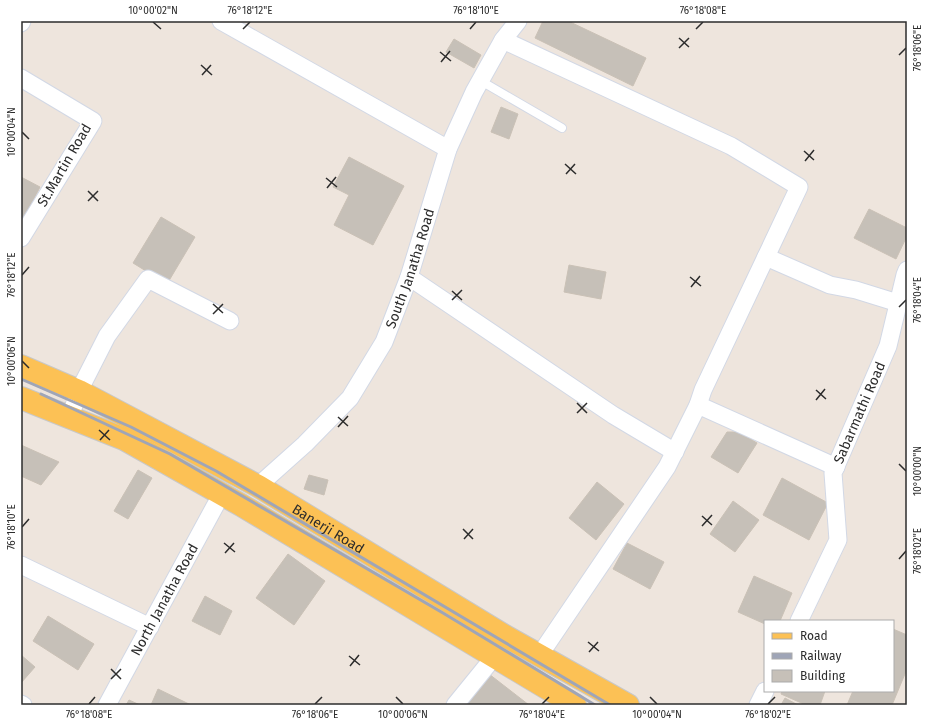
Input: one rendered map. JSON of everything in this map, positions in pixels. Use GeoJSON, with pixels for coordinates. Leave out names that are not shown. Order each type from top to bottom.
{"type":"FeatureCollection","features":[{"type":"Feature","properties":{"kind":"main road","name":"Banerji Road"},"geometry":{"type":"LineString","coordinates":[[21,366],[79,391],[258,486],[539,656],[628,705]]}},
{"type":"Feature","properties":{"kind":"main road","name":"Banerji Road"},"geometry":{"type":"LineString","coordinates":[[21,398],[124,439],[575,705]]}},
{"type":"Feature","properties":{"kind":"main road"},"geometry":{"type":"LineString","coordinates":[[465,639],[476,618]]}},
{"type":"Feature","properties":{"kind":"street"},"geometry":{"type":"LineString","coordinates":[[220,21],[448,150]]}},
{"type":"Feature","properties":{"kind":"street","name":"South Janatha Road"},"geometry":{"type":"LineString","coordinates":[[258,486],[305,444],[350,398],[384,342],[409,276],[448,150],[474,92],[503,40],[516,22]]}},
{"type":"Feature","properties":{"kind":"street"},"geometry":{"type":"LineString","coordinates":[[503,40],[732,146],[799,187],[703,390],[698,405],[667,467],[539,656]]}},
{"type":"Feature","properties":{"kind":"street","name":"St.Martin Road"},"geometry":{"type":"LineString","coordinates":[[21,78],[93,121],[21,238]]}},
{"type":"Feature","properties":{"kind":"street"},"geometry":{"type":"LineString","coordinates":[[766,257],[830,285],[856,290],[898,303]]}},
{"type":"Feature","properties":{"kind":"street","name":"Sabarmathi Road"},"geometry":{"type":"LineString","coordinates":[[799,620],[838,540],[833,473],[888,346],[907,270]]}},
{"type":"Feature","properties":{"kind":"street"},"geometry":{"type":"LineString","coordinates":[[409,276],[613,415],[675,452]]}},
{"type":"Feature","properties":{"kind":"street"},"geometry":{"type":"LineString","coordinates":[[70,417],[79,391],[107,336],[148,280],[230,321]]}},
{"type":"Feature","properties":{"kind":"street"},"geometry":{"type":"LineString","coordinates":[[698,405],[836,467]]}},
{"type":"Feature","properties":{"kind":"street","name":"North Janatha Road"},"geometry":{"type":"LineString","coordinates":[[107,705],[221,495]]}},
{"type":"Feature","properties":{"kind":"street"},"geometry":{"type":"LineString","coordinates":[[21,565],[150,627]]}},
{"type":"Feature","properties":{"kind":"street"},"geometry":{"type":"LineString","coordinates":[[455,705],[494,657]]}},
{"type":"Feature","properties":{"kind":"street"},"geometry":{"type":"LineString","coordinates":[[758,705],[764,692]]}},
{"type":"Feature","properties":{"kind":"lane"},"geometry":{"type":"LineString","coordinates":[[481,81],[562,128]]}},
{"type":"Feature","properties":{"kind":"building"},"geometry":{"type":"Polygon","coordinates":[[[543,21],[568,21],[646,58],[633,86],[535,38],[543,21]]]}},
{"type":"Feature","properties":{"kind":"building"},"geometry":{"type":"Polygon","coordinates":[[[454,39],[481,55],[474,68],[446,52],[454,39]]]}},
{"type":"Feature","properties":{"kind":"building"},"geometry":{"type":"Polygon","coordinates":[[[501,107],[518,114],[509,139],[491,132],[501,107]]]}},
{"type":"Feature","properties":{"kind":"building"},"geometry":{"type":"Polygon","coordinates":[[[349,157],[404,186],[373,245],[334,225],[349,195],[333,187],[349,157]]]}},
{"type":"Feature","properties":{"kind":"building"},"geometry":{"type":"Polygon","coordinates":[[[21,177],[40,187],[24,218],[21,230],[21,177]]]}},
{"type":"Feature","properties":{"kind":"building"},"geometry":{"type":"Polygon","coordinates":[[[869,209],[907,228],[907,236],[896,259],[854,238],[869,209]]]}},
{"type":"Feature","properties":{"kind":"building"},"geometry":{"type":"Polygon","coordinates":[[[161,217],[195,237],[167,284],[133,263],[161,217]]]}},
{"type":"Feature","properties":{"kind":"building"},"geometry":{"type":"Polygon","coordinates":[[[569,265],[606,272],[601,299],[564,292],[569,265]]]}},
{"type":"Feature","properties":{"kind":"building"},"geometry":{"type":"Polygon","coordinates":[[[727,432],[739,432],[757,443],[738,473],[711,457],[727,432]]]}},
{"type":"Feature","properties":{"kind":"building"},"geometry":{"type":"Polygon","coordinates":[[[21,445],[59,462],[41,485],[21,476],[21,445]]]}},
{"type":"Feature","properties":{"kind":"building"},"geometry":{"type":"Polygon","coordinates":[[[138,470],[152,478],[128,519],[114,511],[138,470]]]}},
{"type":"Feature","properties":{"kind":"building"},"geometry":{"type":"Polygon","coordinates":[[[309,475],[328,480],[324,495],[304,489],[309,475]]]}},
{"type":"Feature","properties":{"kind":"building"},"geometry":{"type":"Polygon","coordinates":[[[782,478],[828,503],[809,540],[763,515],[782,478]]]}},
{"type":"Feature","properties":{"kind":"building"},"geometry":{"type":"Polygon","coordinates":[[[597,482],[624,504],[596,540],[569,518],[597,482]]]}},
{"type":"Feature","properties":{"kind":"building"},"geometry":{"type":"Polygon","coordinates":[[[733,501],[759,520],[735,552],[710,534],[733,501]]]}},
{"type":"Feature","properties":{"kind":"building"},"geometry":{"type":"Polygon","coordinates":[[[627,543],[664,562],[650,589],[613,569],[627,543]]]}},
{"type":"Feature","properties":{"kind":"building"},"geometry":{"type":"Polygon","coordinates":[[[288,554],[325,581],[294,625],[256,598],[288,554]]]}},
{"type":"Feature","properties":{"kind":"building"},"geometry":{"type":"Polygon","coordinates":[[[754,576],[792,593],[780,620],[764,620],[764,624],[738,612],[754,576]]]}},
{"type":"Feature","properties":{"kind":"building"},"geometry":{"type":"Polygon","coordinates":[[[205,596],[232,611],[220,635],[192,621],[205,596]]]}},
{"type":"Feature","properties":{"kind":"building"},"geometry":{"type":"Polygon","coordinates":[[[48,616],[94,644],[78,670],[33,641],[48,616]]]}},
{"type":"Feature","properties":{"kind":"building"},"geometry":{"type":"Polygon","coordinates":[[[894,629],[907,635],[907,669],[892,705],[847,705],[853,692],[894,692],[894,629]]]}},
{"type":"Feature","properties":{"kind":"building"},"geometry":{"type":"Polygon","coordinates":[[[21,655],[35,667],[21,683],[21,655]]]}},
{"type":"Feature","properties":{"kind":"building"},"geometry":{"type":"Polygon","coordinates":[[[489,674],[529,705],[465,705],[489,674]]]}},
{"type":"Feature","properties":{"kind":"building"},"geometry":{"type":"Polygon","coordinates":[[[158,689],[191,705],[151,705],[158,689]]]}},
{"type":"Feature","properties":{"kind":"building"},"geometry":{"type":"Polygon","coordinates":[[[782,692],[825,692],[820,705],[806,705],[781,694],[782,692]]]}},
{"type":"Feature","properties":{"kind":"building"},"geometry":{"type":"Polygon","coordinates":[[[785,698],[798,705],[781,705],[785,698]]]}},
{"type":"Feature","properties":{"kind":"building"},"geometry":{"type":"Polygon","coordinates":[[[129,700],[140,705],[126,705],[129,700]]]}},
{"type":"Feature","properties":{"kind":"railway"},"geometry":{"type":"LineString","coordinates":[[21,379],[131,427],[216,471],[610,705]]}},
{"type":"Feature","properties":{"kind":"railway"},"geometry":{"type":"LineString","coordinates":[[41,394],[170,454],[443,613],[595,705]]}}]}
